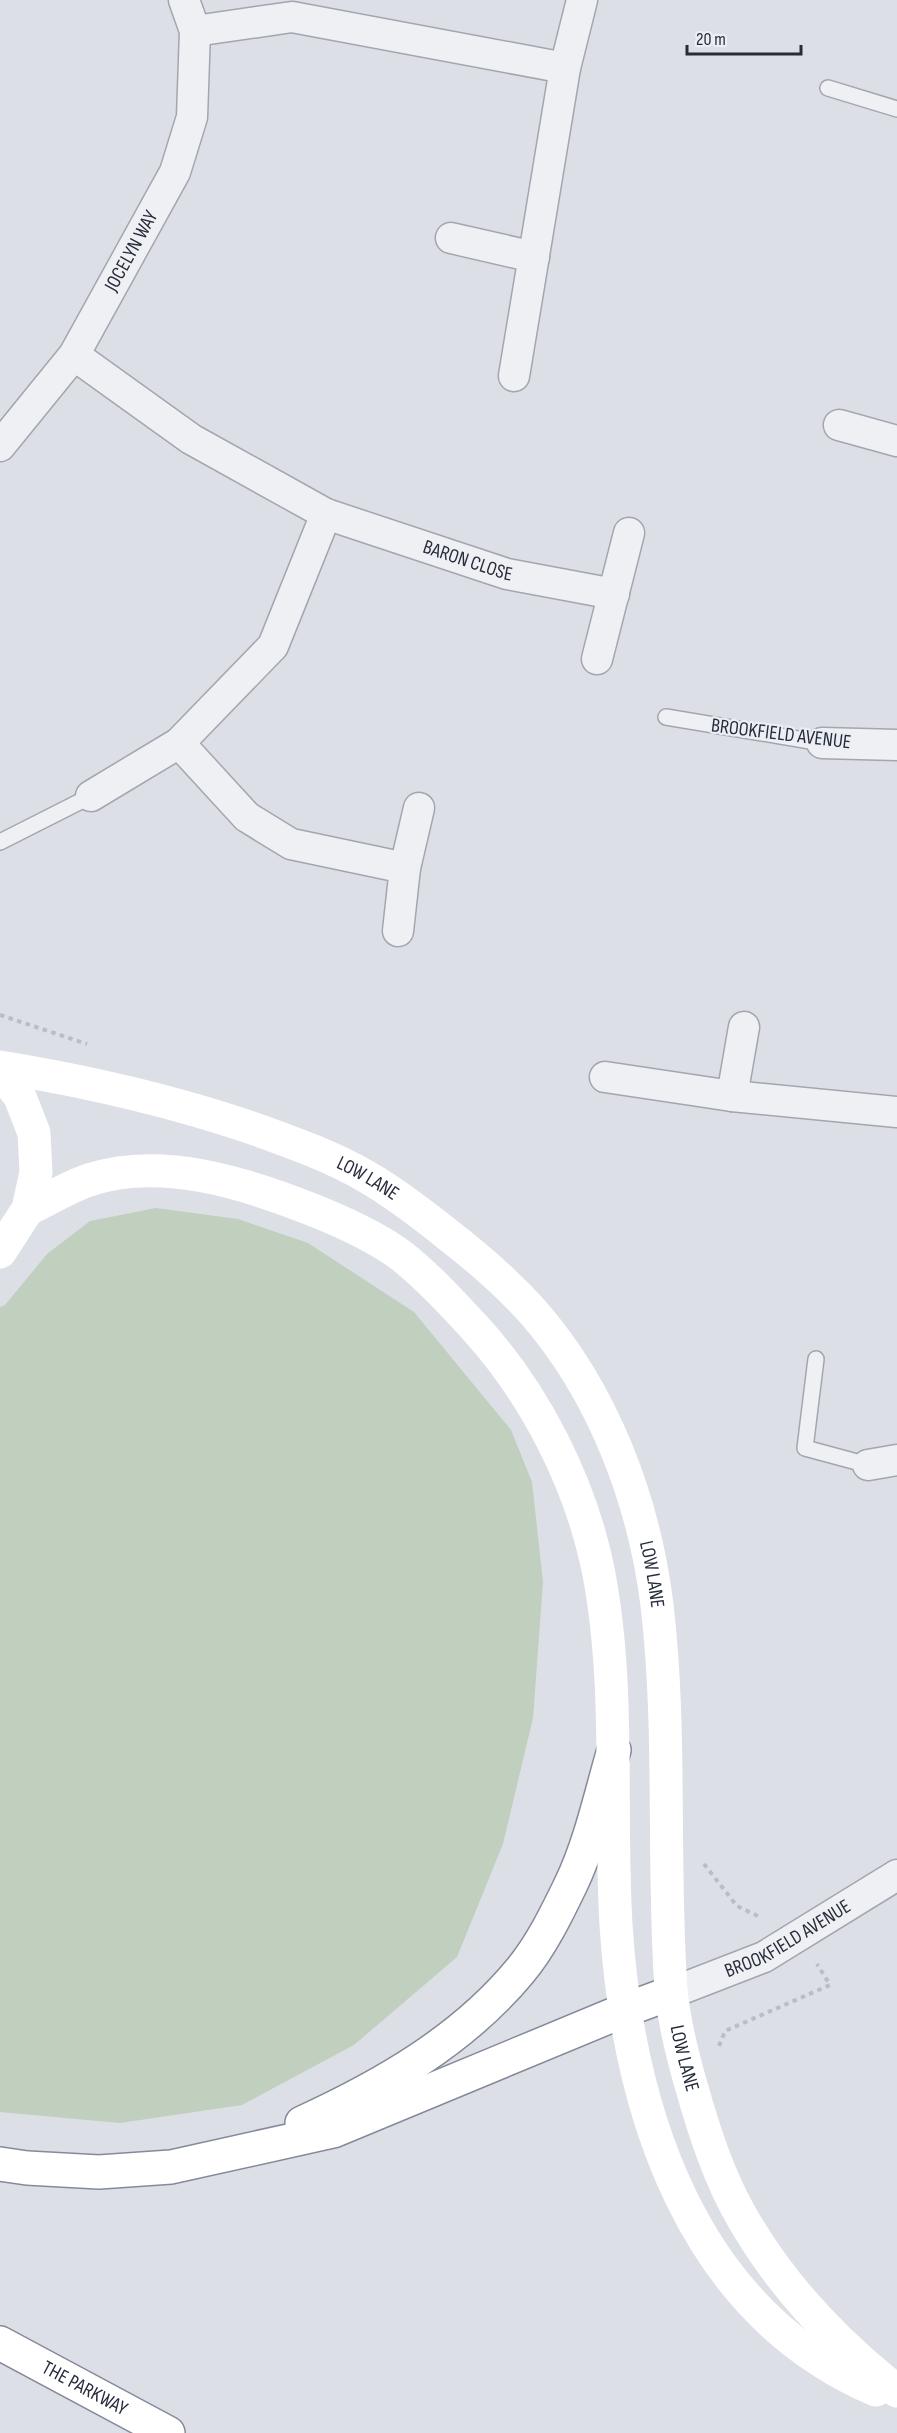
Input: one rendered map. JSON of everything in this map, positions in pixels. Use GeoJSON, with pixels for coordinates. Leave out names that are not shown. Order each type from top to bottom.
{"type":"FeatureCollection","features":[{"type":"Feature","properties":{"kind":"main road"},"geometry":{"type":"LineString","coordinates":[[0,1069],[20,1097],[34,1133],[36,1172],[28,1209],[0,1252]]}},
{"type":"Feature","properties":{"kind":"main road","name":"LOW LANE"},"geometry":{"type":"LineString","coordinates":[[0,1069],[66,1078],[192,1108],[293,1142],[367,1177],[428,1219],[487,1266],[534,1314],[573,1367],[605,1422],[626,1475],[644,1535],[656,1603],[662,1675],[672,1993],[684,2060],[699,2113],[720,2172],[742,2218],[779,2272],[821,2322],[867,2368],[897,2391]]}},
{"type":"Feature","properties":{"kind":"main road"},"geometry":{"type":"LineString","coordinates":[[28,1209],[90,1180],[140,1170],[197,1175],[273,1194],[342,1222],[402,1256],[455,1305],[495,1351],[534,1404],[563,1462],[597,1565],[608,1630],[614,1750],[616,1924],[625,2010],[638,2082],[659,2148],[697,2230],[726,2274],[767,2320],[808,2353],[857,2382],[897,2398]]}},
{"type":"Feature","properties":{"kind":"main road"},"geometry":{"type":"LineString","coordinates":[[235,2154],[312,2119],[396,2074],[448,2041],[489,2006],[522,1969],[547,1930],[572,1882],[593,1824],[614,1750]]}},
{"type":"Feature","properties":{"kind":"main road"},"geometry":{"type":"LineString","coordinates":[[0,2164],[27,2168],[99,2172],[171,2167],[333,2132],[625,2010],[672,1993]]}},
{"type":"Feature","properties":{"kind":"main road","name":"THE PARKWAY"},"geometry":{"type":"LineString","coordinates":[[0,2343],[168,2433]]}},
{"type":"Feature","properties":{"kind":"street","name":"JOCELYN WAY"},"geometry":{"type":"LineString","coordinates":[[0,446],[74,355],[175,172],[192,117],[195,31],[184,0]]}},
{"type":"Feature","properties":{"kind":"street"},"geometry":{"type":"LineString","coordinates":[[514,376],[565,69],[582,0]]}},
{"type":"Feature","properties":{"kind":"street"},"geometry":{"type":"LineString","coordinates":[[195,31],[292,17],[565,69]]}},
{"type":"Feature","properties":{"kind":"street"},"geometry":{"type":"LineString","coordinates":[[451,238],[534,257]]}},
{"type":"Feature","properties":{"kind":"street","name":"BARON CLOSE"},"geometry":{"type":"LineString","coordinates":[[74,355],[191,439],[326,514],[507,574],[614,594]]}},
{"type":"Feature","properties":{"kind":"street"},"geometry":{"type":"LineString","coordinates":[[839,425],[897,441]]}},
{"type":"Feature","properties":{"kind":"street"},"geometry":{"type":"LineString","coordinates":[[91,796],[179,743],[273,646],[326,514]]}},
{"type":"Feature","properties":{"kind":"street"},"geometry":{"type":"LineString","coordinates":[[597,659],[629,533]]}},
{"type":"Feature","properties":{"kind":"street"},"geometry":{"type":"LineString","coordinates":[[179,743],[247,817],[291,844],[405,868]]}},
{"type":"Feature","properties":{"kind":"street","name":"BROOKFIELD AVENUE"},"geometry":{"type":"LineString","coordinates":[[822,743],[897,745]]}},
{"type":"Feature","properties":{"kind":"street"},"geometry":{"type":"LineString","coordinates":[[398,931],[405,868],[419,808]]}},
{"type":"Feature","properties":{"kind":"street"},"geometry":{"type":"LineString","coordinates":[[732,1096],[744,1027]]}},
{"type":"Feature","properties":{"kind":"street"},"geometry":{"type":"LineString","coordinates":[[604,1077],[732,1096],[897,1112]]}},
{"type":"Feature","properties":{"kind":"street"},"geometry":{"type":"LineString","coordinates":[[867,1465],[897,1460]]}},
{"type":"Feature","properties":{"kind":"street","name":"BROOKFIELD AVENUE"},"geometry":{"type":"LineString","coordinates":[[672,1993],[764,1956],[897,1875]]}},
{"type":"Feature","properties":{"kind":"lane"},"geometry":{"type":"LineString","coordinates":[[828,88],[897,110]]}},
{"type":"Feature","properties":{"kind":"lane","name":"BROOKFIELD AVENUE"},"geometry":{"type":"LineString","coordinates":[[666,717],[822,743]]}},
{"type":"Feature","properties":{"kind":"lane"},"geometry":{"type":"LineString","coordinates":[[0,842],[91,796]]}},
{"type":"Feature","properties":{"kind":"lane"},"geometry":{"type":"LineString","coordinates":[[816,1359],[805,1448],[867,1465]]}},
{"type":"Feature","properties":{"kind":"green space"},"geometry":{"type":"Polygon","coordinates":[[[156,1208],[238,1219],[308,1243],[414,1312],[511,1430],[532,1482],[543,1582],[533,1718],[503,1844],[457,1957],[354,2045],[242,2105],[120,2123],[0,2112],[0,1307],[5,1305],[47,1254],[90,1221],[156,1208]]]}}]}
